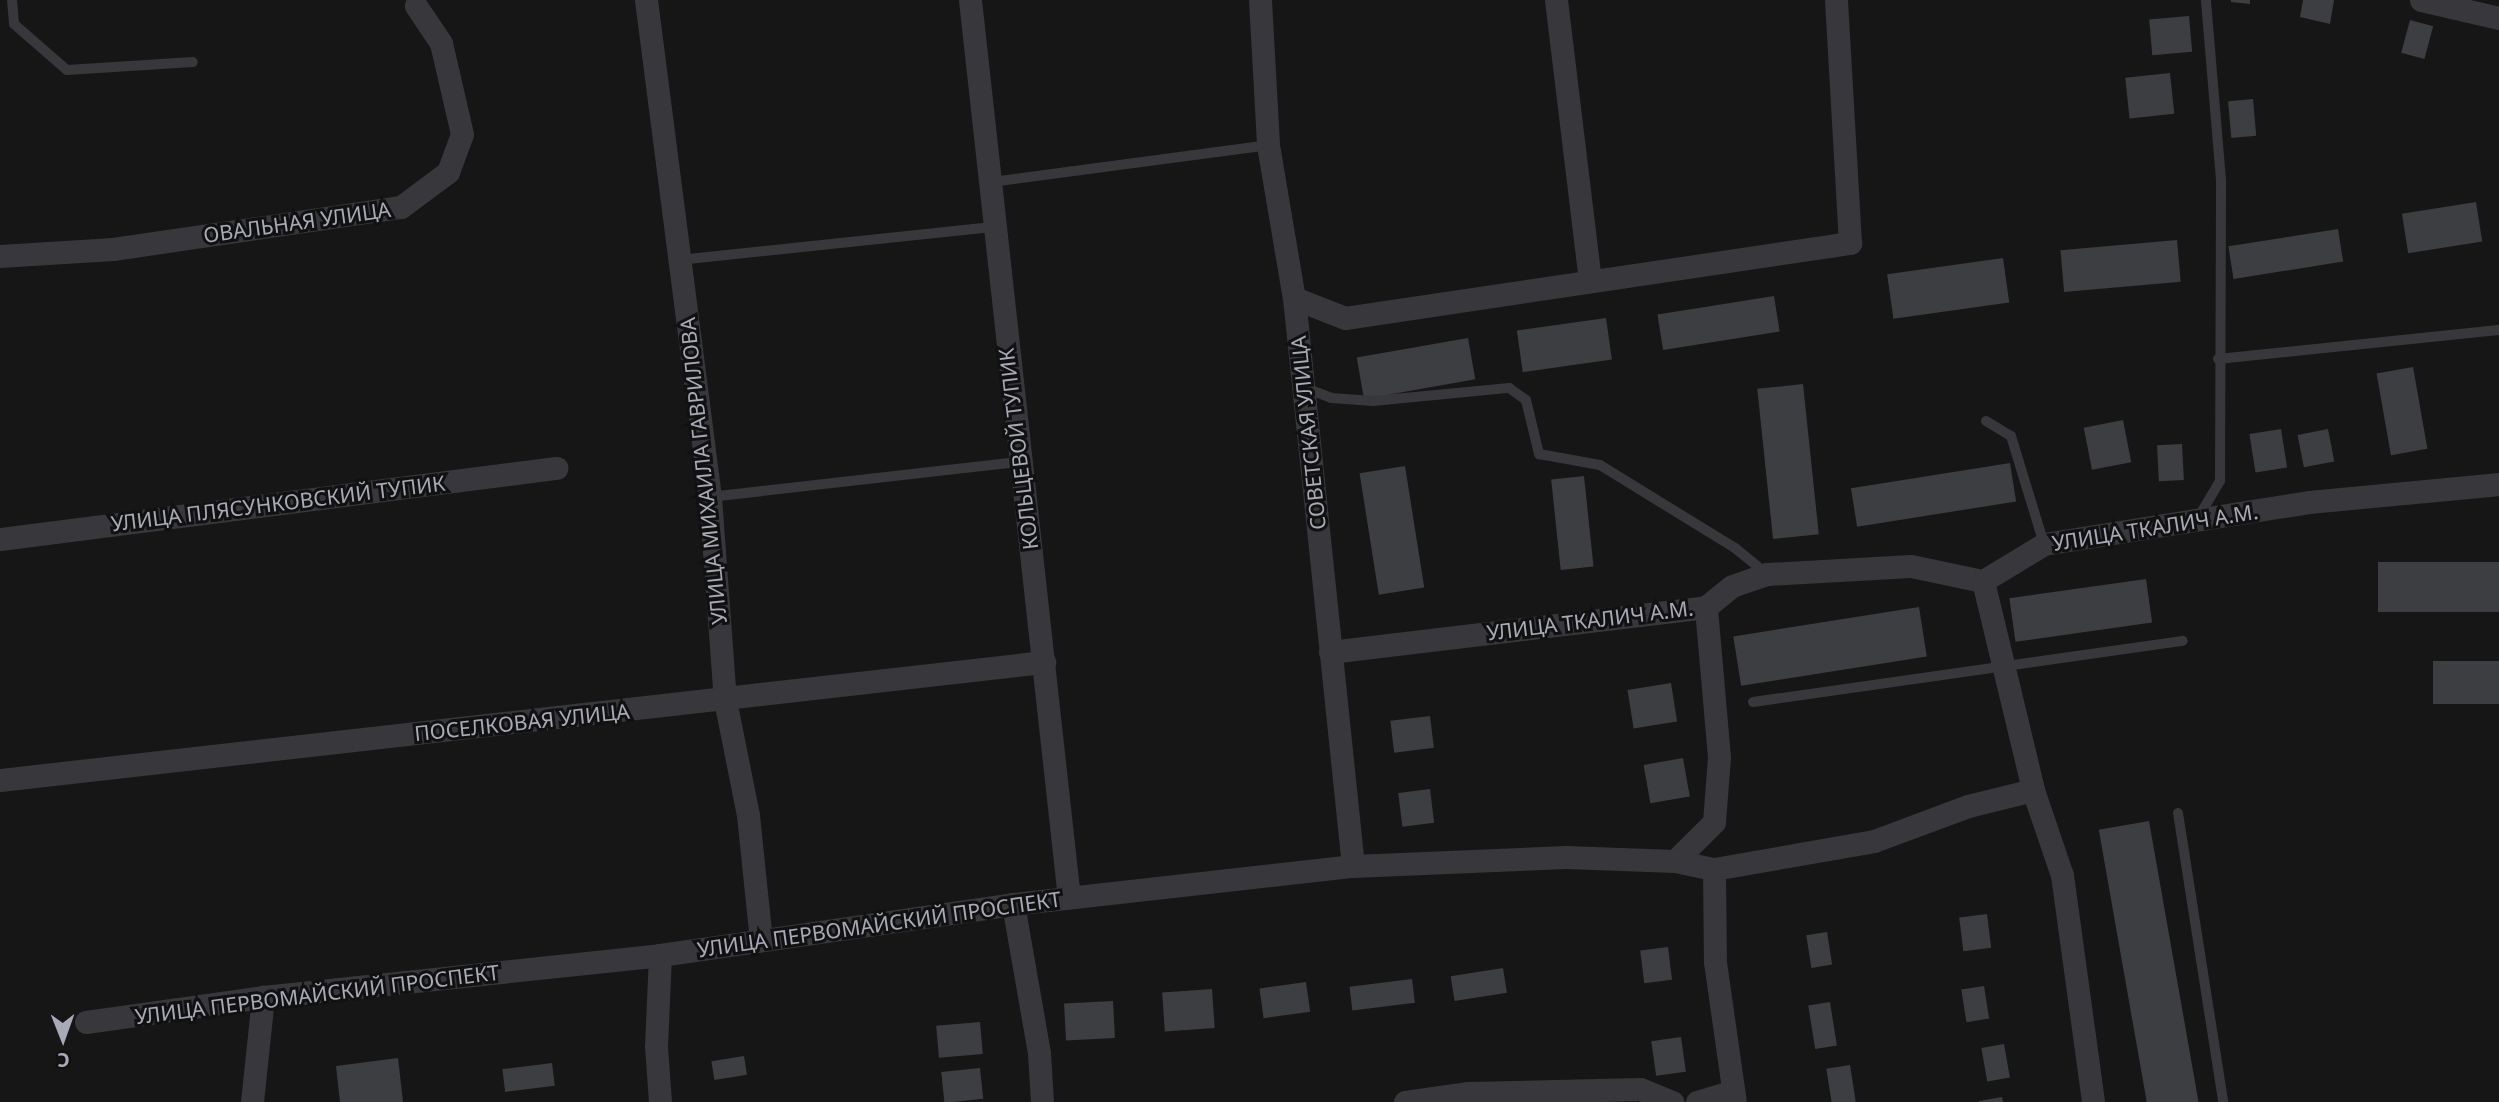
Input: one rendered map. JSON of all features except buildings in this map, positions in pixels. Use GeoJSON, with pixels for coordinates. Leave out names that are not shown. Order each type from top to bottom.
{"type":"FeatureCollection","features":[{"type":"Feature","properties":{"kind":"street","name":"УЛИЦА МИХАИЛА ГАВРИЛОВА"},"geometry":{"type":"LineString","coordinates":[[646,0],[710,497],[725,700],[748,815],[761,940]]}},
{"type":"Feature","properties":{"kind":"street","name":"КОЛЬЦЕВОЙ ТУПИК"},"geometry":{"type":"LineString","coordinates":[[970,0],[992,182],[992,227],[1069,898]]}},
{"type":"Feature","properties":{"kind":"street","name":"СОВЕТСКАЯ УЛИЦА"},"geometry":{"type":"LineString","coordinates":[[1261,0],[1268,145],[1294,298],[1353,866]]}},
{"type":"Feature","properties":{"kind":"street"},"geometry":{"type":"LineString","coordinates":[[1556,0],[1590,280]]}},
{"type":"Feature","properties":{"kind":"street"},"geometry":{"type":"LineString","coordinates":[[1294,298],[1345,318],[1850,243],[1836,0]]}},
{"type":"Feature","properties":{"kind":"street"},"geometry":{"type":"LineString","coordinates":[[2421,0],[2499,18]]}},
{"type":"Feature","properties":{"kind":"street","name":"ОВАЛЬНАЯ УЛИЦА"},"geometry":{"type":"LineString","coordinates":[[0,256],[113,248],[401,207],[448,172],[462,134],[441,43],[416,6]]}},
{"type":"Feature","properties":{"kind":"street","name":"УЛИЦА ПЛЯСУНКОВСКИЙ ТУПИК"},"geometry":{"type":"LineString","coordinates":[[0,539],[556,468]]}},
{"type":"Feature","properties":{"kind":"street","name":"УЛИЦА ТКАЛИЧ А.М."},"geometry":{"type":"LineString","coordinates":[[1330,652],[1706,607],[1732,586],[1767,574],[1911,566],[1983,581],[2044,544],[2309,502],[2499,484]]}},
{"type":"Feature","properties":{"kind":"street"},"geometry":{"type":"LineString","coordinates":[[1983,581],[2033,790],[2062,875],[2092,1102]]}},
{"type":"Feature","properties":{"kind":"street"},"geometry":{"type":"LineString","coordinates":[[1675,861],[1714,822],[1719,757],[1706,607]]}},
{"type":"Feature","properties":{"kind":"street","name":"ПОСЕЛКОВАЯ УЛИЦА"},"geometry":{"type":"LineString","coordinates":[[0,780],[1044,662]]}},
{"type":"Feature","properties":{"kind":"street"},"geometry":{"type":"LineString","coordinates":[[1697,1102],[1734,1096],[1715,962],[1714,869],[1874,841],[1968,806],[2033,790]]}},
{"type":"Feature","properties":{"kind":"street","name":"УЛИЦА ПЕРВОМАЙСКИЙ ПРОСПЕКТ"},"geometry":{"type":"LineString","coordinates":[[86,1022],[263,997],[660,955],[1013,904],[1353,866],[1566,857],[1675,861],[1714,869]]}},
{"type":"Feature","properties":{"kind":"street"},"geometry":{"type":"LineString","coordinates":[[1013,904],[1039,1053],[1042,1102]]}},
{"type":"Feature","properties":{"kind":"street"},"geometry":{"type":"LineString","coordinates":[[660,955],[656,1046],[660,1102]]}},
{"type":"Feature","properties":{"kind":"street"},"geometry":{"type":"LineString","coordinates":[[252,1102],[263,997]]}},
{"type":"Feature","properties":{"kind":"street"},"geometry":{"type":"LineString","coordinates":[[1405,1102],[1468,1093],[1640,1089],[1674,1102]]}},
{"type":"Feature","properties":{"kind":"lane"},"geometry":{"type":"LineString","coordinates":[[12,0],[14,24],[67,70],[193,62]]}},
{"type":"Feature","properties":{"kind":"lane"},"geometry":{"type":"LineString","coordinates":[[2196,520],[2220,481],[2218,359],[2221,180],[2206,0]]}},
{"type":"Feature","properties":{"kind":"lane"},"geometry":{"type":"LineString","coordinates":[[992,182],[1268,145]]}},
{"type":"Feature","properties":{"kind":"lane"},"geometry":{"type":"LineString","coordinates":[[679,260],[992,227]]}},
{"type":"Feature","properties":{"kind":"lane"},"geometry":{"type":"LineString","coordinates":[[2218,359],[2499,330]]}},
{"type":"Feature","properties":{"kind":"lane"},"geometry":{"type":"LineString","coordinates":[[1303,387],[1331,398],[1373,401],[1509,388],[1527,400],[1539,454],[1600,466],[1735,548],[1767,574]]}},
{"type":"Feature","properties":{"kind":"lane"},"geometry":{"type":"LineString","coordinates":[[1986,421],[2011,436],[2044,544]]}},
{"type":"Feature","properties":{"kind":"lane"},"geometry":{"type":"LineString","coordinates":[[710,497],[1018,462]]}},
{"type":"Feature","properties":{"kind":"lane"},"geometry":{"type":"LineString","coordinates":[[1753,702],[2183,641]]}},
{"type":"Feature","properties":{"kind":"lane"},"geometry":{"type":"LineString","coordinates":[[2178,813],[2223,1102]]}}]}
